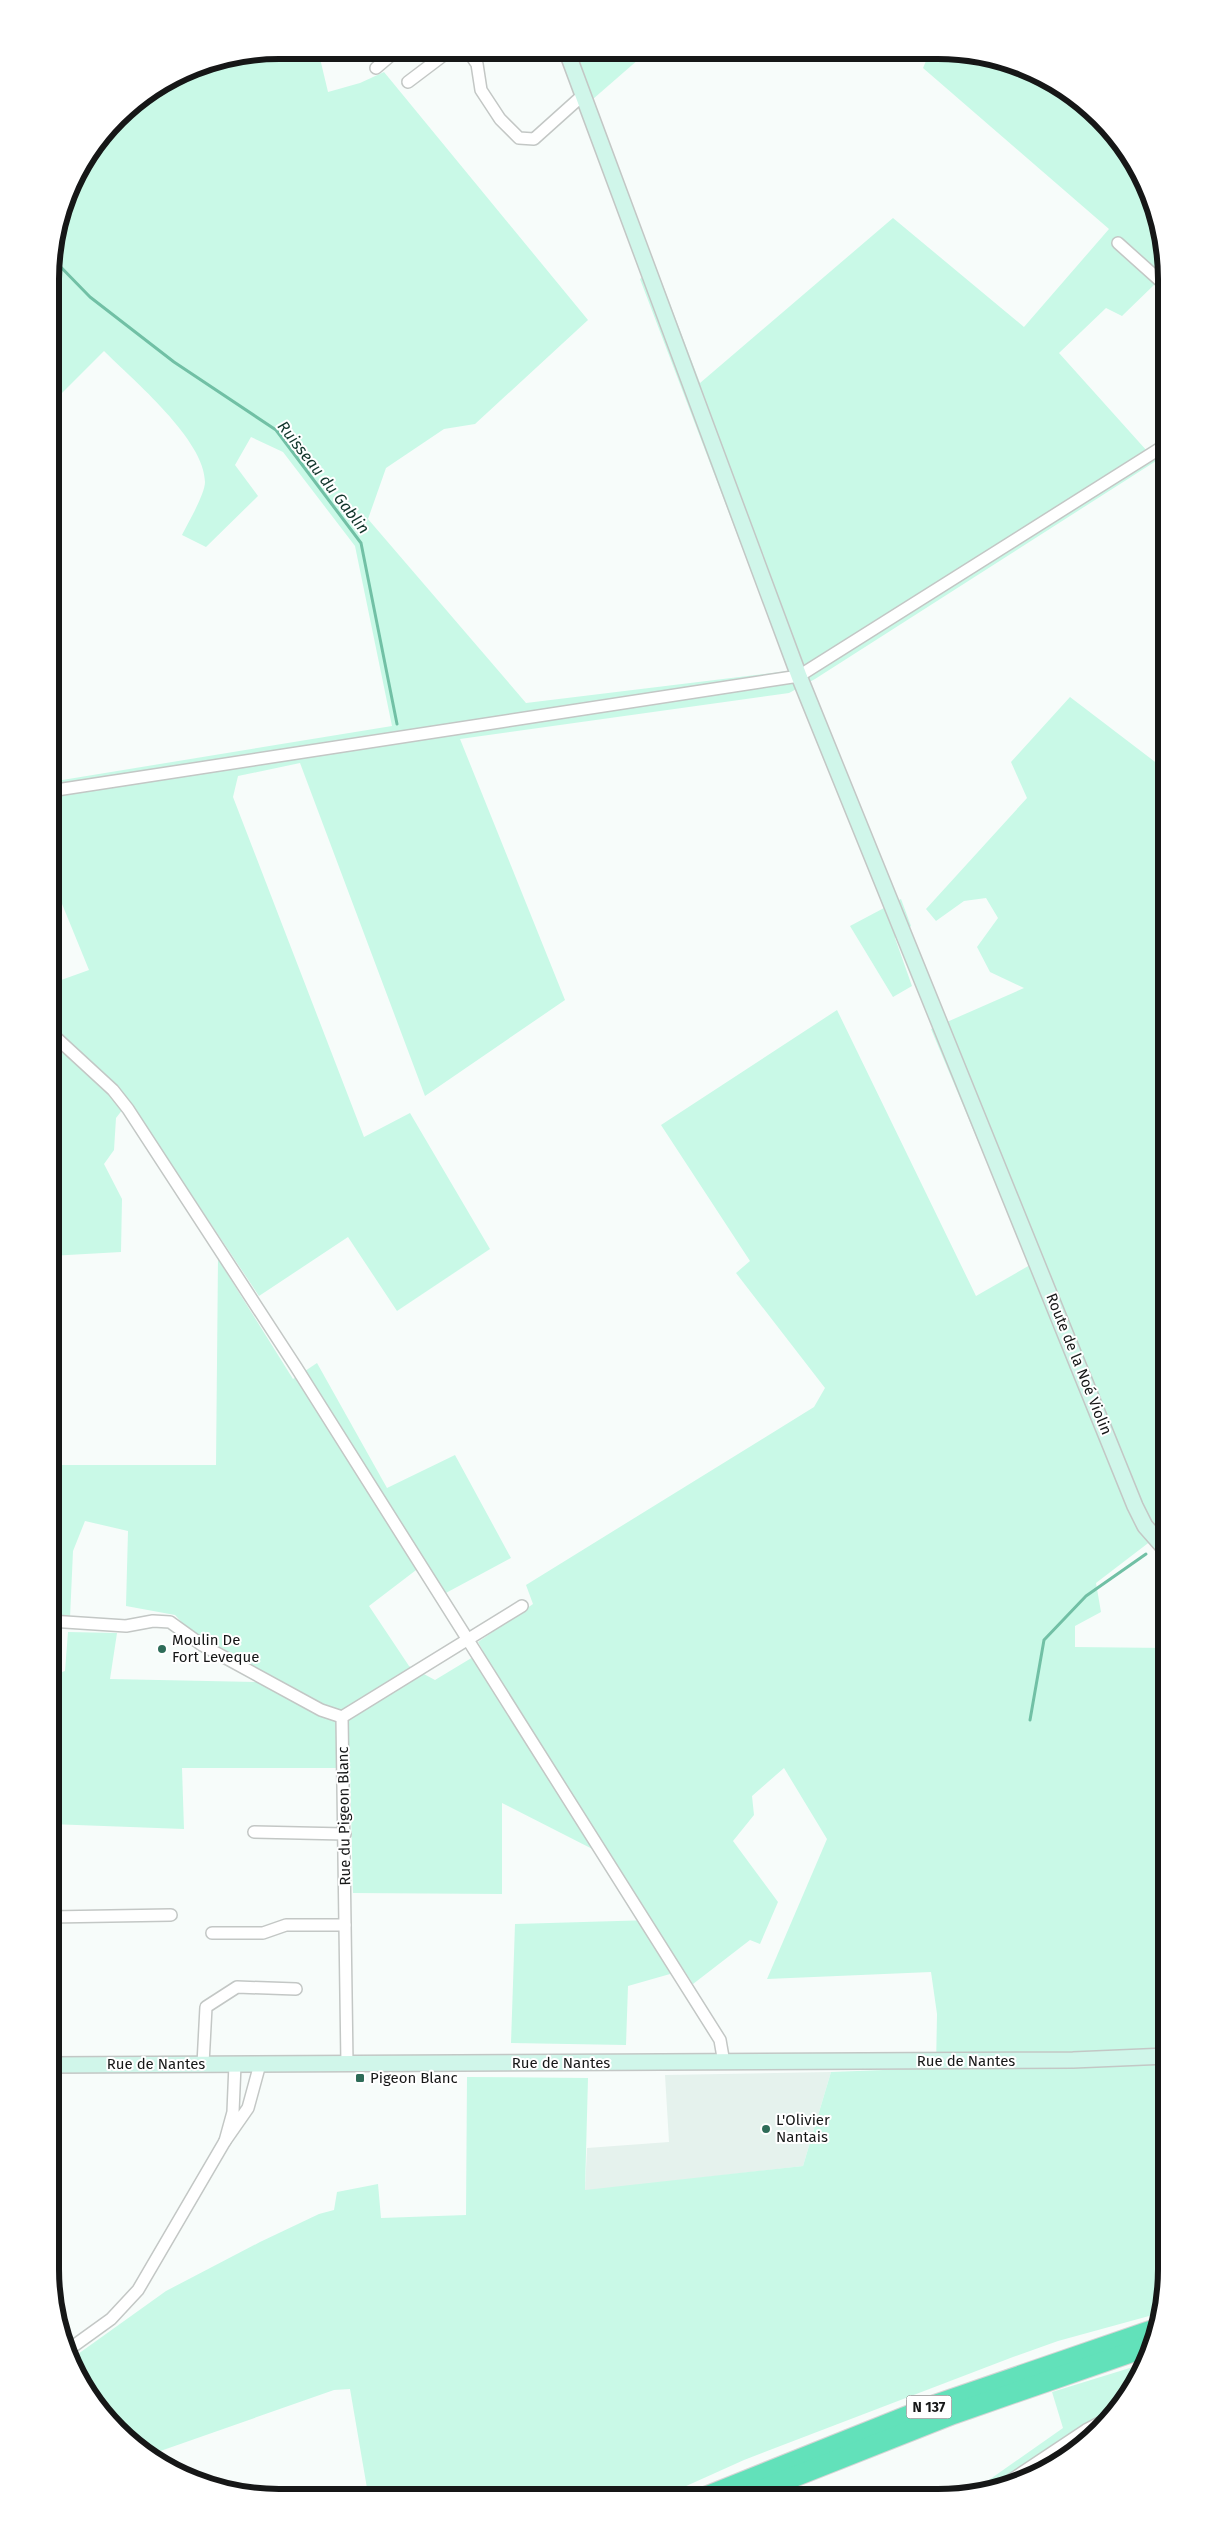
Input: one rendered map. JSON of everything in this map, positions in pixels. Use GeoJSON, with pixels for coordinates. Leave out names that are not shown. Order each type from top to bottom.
{"type":"FeatureCollection","features":[{"type":"Feature","properties":{"kind":"highway","name":"N 137"},"geometry":{"type":"LineString","coordinates":[[723,2489],[935,2405],[1150,2331]]}},
{"type":"Feature","properties":{"kind":"highway","name":"N 137"},"geometry":{"type":"LineString","coordinates":[[763,2489],[944,2417],[1144,2348]]}},
{"type":"Feature","properties":{"kind":"street"},"geometry":{"type":"LineString","coordinates":[[376,68],[387,59]]}},
{"type":"Feature","properties":{"kind":"street"},"geometry":{"type":"LineString","coordinates":[[408,82],[438,59]]}},
{"type":"Feature","properties":{"kind":"street"},"geometry":{"type":"LineString","coordinates":[[474,59],[477,64],[481,90],[500,119],[519,138],[534,139],[584,95]]}},
{"type":"Feature","properties":{"kind":"street","name":"Route de la Noé Violin"},"geometry":{"type":"LineString","coordinates":[[570,59],[799,676],[1135,1506],[1146,1526],[1158,1540]]}},
{"type":"Feature","properties":{"kind":"street"},"geometry":{"type":"LineString","coordinates":[[1118,243],[1158,279]]}},
{"type":"Feature","properties":{"kind":"street"},"geometry":{"type":"LineString","coordinates":[[59,790],[799,676],[1158,450]]}},
{"type":"Feature","properties":{"kind":"street"},"geometry":{"type":"LineString","coordinates":[[59,1040],[107,1084],[128,1109],[296,1367],[720,2040],[724,2063]]}},
{"type":"Feature","properties":{"kind":"street"},"geometry":{"type":"LineString","coordinates":[[59,1622],[126,1626],[153,1621],[170,1622],[202,1645],[321,1710],[342,1717],[522,1606]]}},
{"type":"Feature","properties":{"kind":"street","name":"Rue du Pigeon Blanc"},"geometry":{"type":"LineString","coordinates":[[342,1717],[347,2064]]}},
{"type":"Feature","properties":{"kind":"street"},"geometry":{"type":"LineString","coordinates":[[254,1832],[345,1834]]}},
{"type":"Feature","properties":{"kind":"street"},"geometry":{"type":"LineString","coordinates":[[59,1917],[171,1915]]}},
{"type":"Feature","properties":{"kind":"street"},"geometry":{"type":"LineString","coordinates":[[212,1934],[263,1933],[286,1925],[345,1925]]}},
{"type":"Feature","properties":{"kind":"street"},"geometry":{"type":"LineString","coordinates":[[203,2064],[206,2006],[237,1987],[296,1989]]}},
{"type":"Feature","properties":{"kind":"street","name":"Rue de Nantes"},"geometry":{"type":"LineString","coordinates":[[59,2065],[724,2063],[1073,2060],[1158,2056]]}},
{"type":"Feature","properties":{"kind":"street","name":"Rue de Nantes"},"geometry":{"type":"LineString","coordinates":[[1073,2060],[1158,2064]]}},
{"type":"Feature","properties":{"kind":"street"},"geometry":{"type":"LineString","coordinates":[[226,2141],[233,2112],[235,2064]]}},
{"type":"Feature","properties":{"kind":"street"},"geometry":{"type":"LineString","coordinates":[[72,2347],[110,2319],[138,2290],[226,2141],[248,2108],[260,2064]]}},
{"type":"Feature","properties":{"kind":"street"},"geometry":{"type":"LineString","coordinates":[[1020,2474],[1092,2427]]}},
{"type":"Feature","properties":{"kind":"shaded area"},"geometry":{"type":"Polygon","coordinates":[[[831,2072],[803,2166],[585,2191],[587,2148],[669,2142],[665,2075],[831,2072]]]}},
{"type":"Feature","properties":{"kind":"green space"},"geometry":{"type":"Polygon","coordinates":[[[264,59],[320,59],[328,92],[360,83],[384,72],[588,320],[475,424],[444,429],[386,468],[368,519],[526,703],[789,671],[640,279],[656,267],[700,383],[893,218],[1024,327],[1109,229],[923,68],[927,59],[953,59],[1009,70],[1036,81],[1061,96],[1083,113],[1104,134],[1121,156],[1136,181],[1147,208],[1154,236],[1158,264],[1158,285],[1156,283],[1122,316],[1106,308],[1059,353],[1156,461],[815,679],[789,693],[460,739],[565,1000],[425,1096],[300,763],[238,776],[233,797],[364,1137],[410,1113],[490,1249],[397,1311],[348,1237],[259,1296],[129,1101],[116,1118],[114,1150],[104,1164],[122,1199],[121,1252],[59,1255],[59,981],[89,970],[59,900],[59,781],[392,726],[355,546],[283,452],[251,437],[235,465],[258,496],[206,547],[182,535],[204,487],[202,466],[181,430],[149,394],[104,351],[59,396],[59,264],[66,222],[81,181],[96,156],[123,123],[156,96],[181,81],[208,70],[236,63],[264,59]]]}},
{"type":"Feature","properties":{"kind":"green space"},"geometry":{"type":"Polygon","coordinates":[[[579,59],[639,59],[593,99],[579,59]]]}},
{"type":"Feature","properties":{"kind":"green space"},"geometry":{"type":"Polygon","coordinates":[[[1070,697],[1158,764],[1158,1536],[1096,1583],[1101,1612],[1075,1626],[1075,1647],[1158,1648],[1158,2284],[1153,2315],[1058,2341],[1013,2357],[744,2460],[680,2489],[367,2489],[350,2389],[334,2390],[157,2452],[134,2435],[113,2414],[96,2392],[76,2356],[166,2291],[260,2242],[319,2214],[334,2210],[337,2192],[378,2184],[381,2218],[466,2215],[467,2077],[588,2078],[585,2190],[803,2166],[831,2072],[936,2068],[937,2014],[931,1972],[767,1979],[827,1839],[784,1768],[752,1796],[754,1815],[733,1841],[778,1902],[760,1944],[750,1940],[693,1984],[684,1970],[628,1986],[626,2045],[511,2043],[515,1924],[652,1920],[614,1860],[502,1803],[502,1894],[353,1893],[350,1768],[182,1768],[184,1829],[59,1824],[59,1673],[65,1671],[68,1632],[117,1633],[110,1679],[259,1682],[261,1670],[187,1628],[175,1615],[126,1606],[128,1531],[85,1521],[73,1551],[70,1618],[59,1616],[59,1465],[216,1465],[218,1259],[293,1379],[317,1363],[387,1488],[455,1455],[511,1558],[444,1594],[424,1564],[369,1606],[409,1666],[435,1680],[483,1651],[478,1642],[533,1604],[526,1585],[814,1407],[825,1388],[736,1273],[750,1261],[661,1125],[837,1010],[976,1296],[1030,1265],[931,1029],[1024,988],[990,972],[977,947],[998,918],[986,898],[964,901],[936,921],[926,909],[1027,798],[1011,762],[1070,697]]]}},
{"type":"Feature","properties":{"kind":"green space"},"geometry":{"type":"Polygon","coordinates":[[[901,899],[911,926],[895,938],[912,986],[893,997],[850,926],[901,899]]]}},
{"type":"Feature","properties":{"kind":"green space"},"geometry":{"type":"Polygon","coordinates":[[[1136,2366],[1121,2392],[1104,2414],[1089,2421],[1089,2429],[1072,2444],[1048,2460],[1023,2473],[982,2485],[1063,2428],[1052,2392],[1136,2366]]]}},
{"type":"Feature","properties":{"kind":"waterway","name":"Ruisseau du Gablin"},"geometry":{"type":"LineString","coordinates":[[59,265],[90,297],[174,362],[276,430],[361,543],[397,724]]}},
{"type":"Feature","properties":{"kind":"waterway"},"geometry":{"type":"LineString","coordinates":[[1030,1720],[1044,1640],[1086,1596],[1146,1554]]}},
{"type":"Feature","properties":{"kind":"place","name":"Moulin De Fort Leveque"},"geometry":{"type":"Point","coordinates":[162,1649]}},
{"type":"Feature","properties":{"kind":"place","name":"Pigeon Blanc"},"geometry":{"type":"Point","coordinates":[360,2078]}},
{"type":"Feature","properties":{"kind":"place","name":"L'Olivier Nantais"},"geometry":{"type":"Point","coordinates":[766,2129]}}]}
